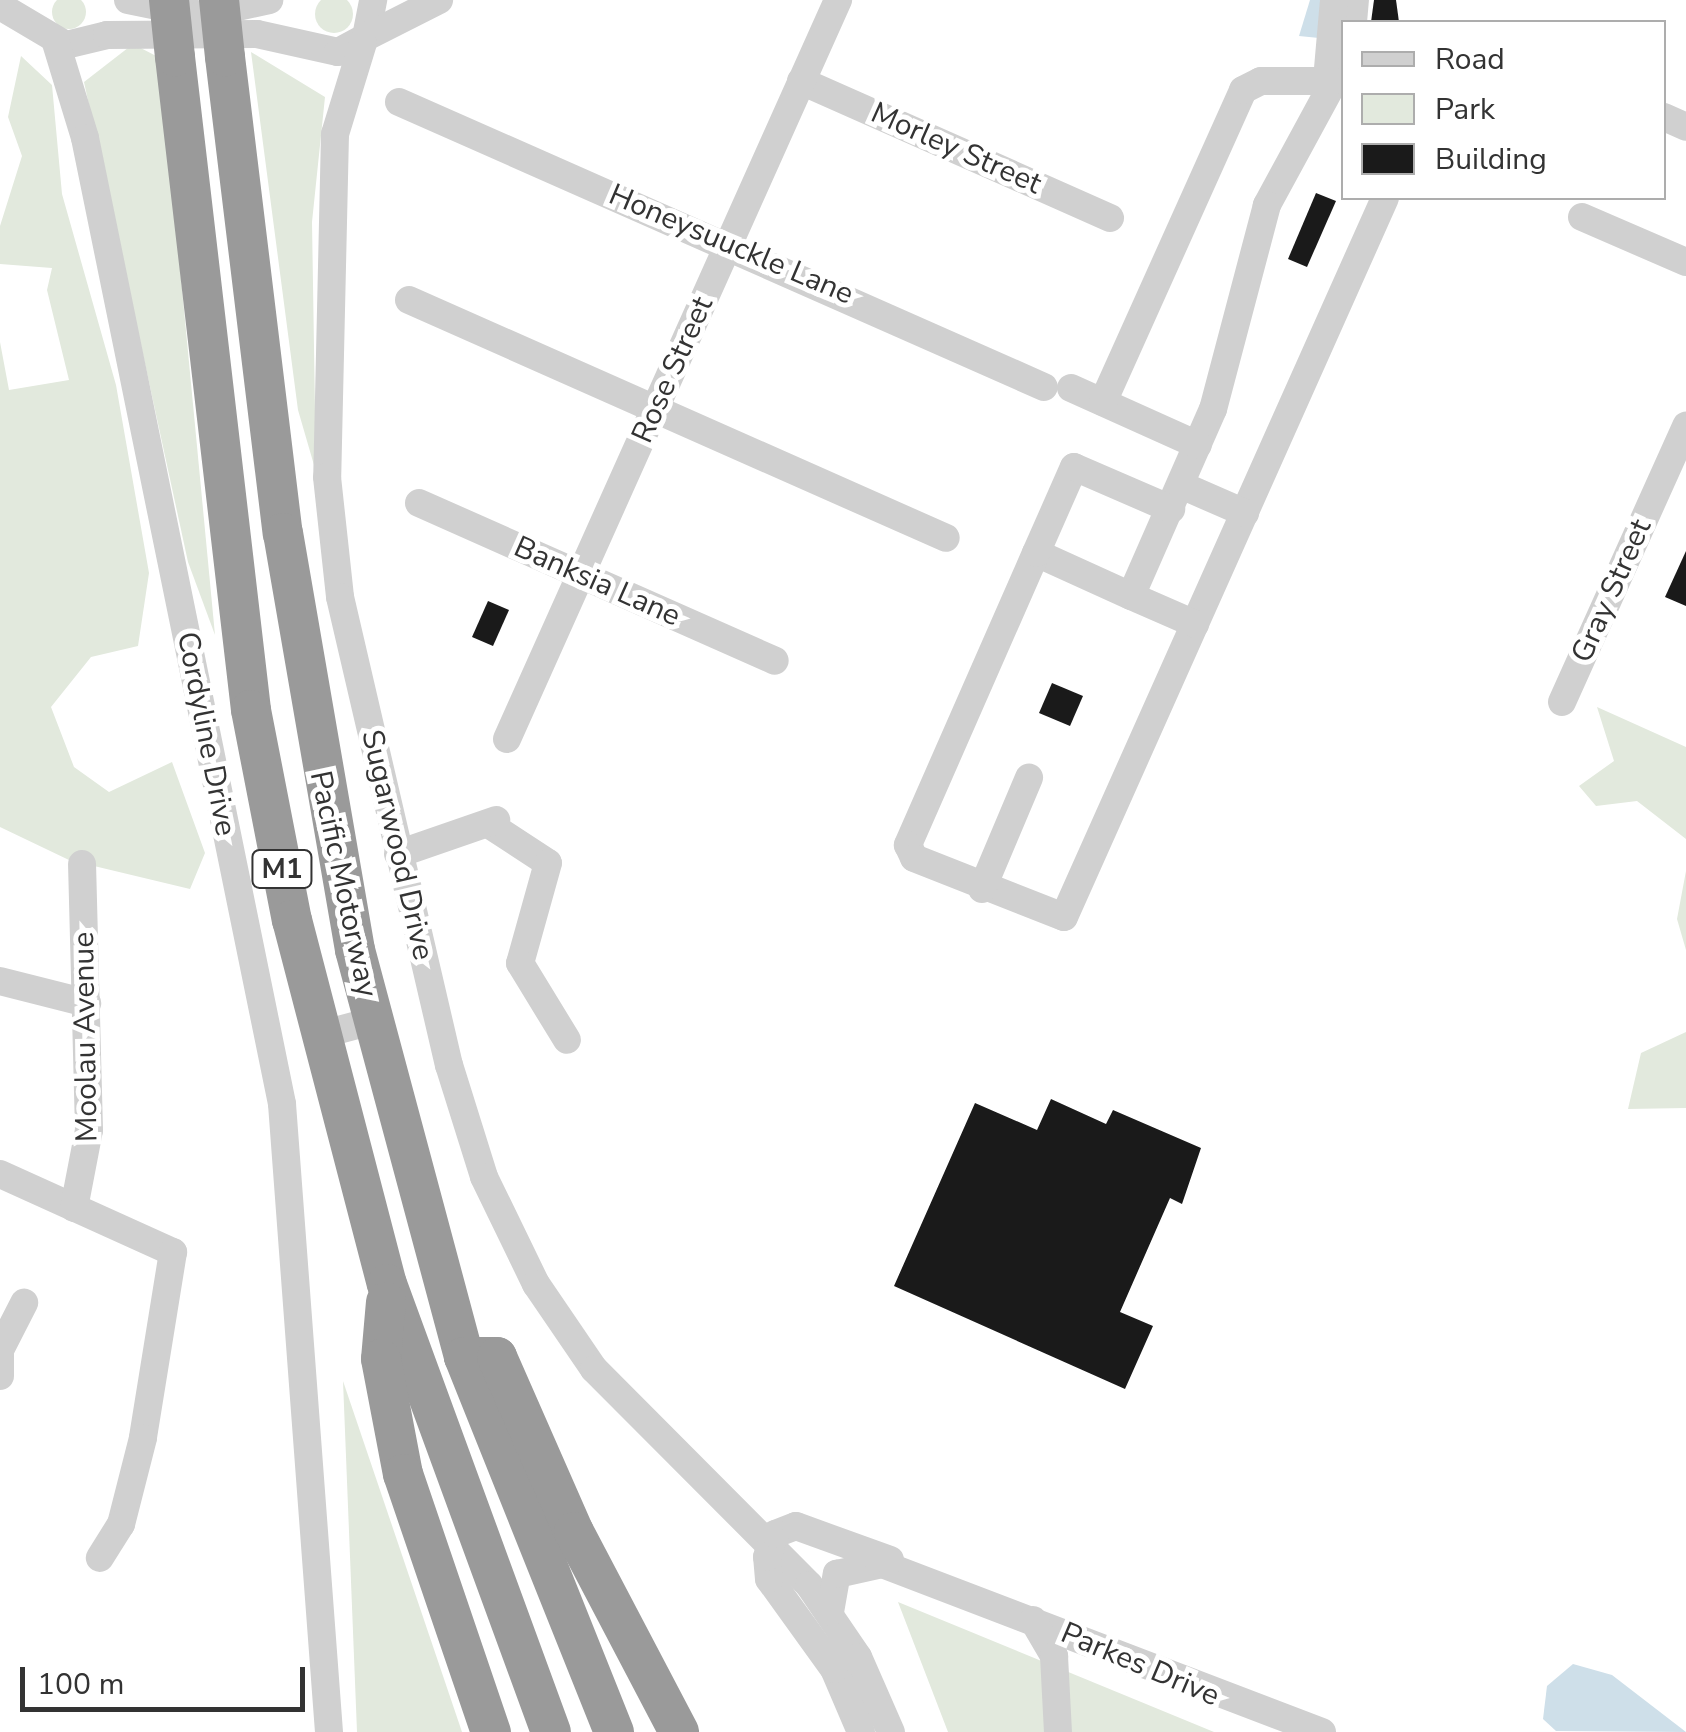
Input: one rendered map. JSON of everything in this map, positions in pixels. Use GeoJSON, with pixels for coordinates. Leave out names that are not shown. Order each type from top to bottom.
{"type":"FeatureCollection","features":[{"type":"Feature","properties":{"kind":"highway","name":"Pacific Motorway"},"geometry":{"type":"LineString","coordinates":[[169,0],[250,710],[320,1035],[387,1284],[551,1732]]}},
{"type":"Feature","properties":{"kind":"highway","name":"Pacific Motorway"},"geometry":{"type":"LineString","coordinates":[[219,0],[282,533],[327,821],[372,1021],[464,1357],[614,1732]]}},
{"type":"Feature","properties":{"kind":"highway"},"geometry":{"type":"LineString","coordinates":[[387,1284],[381,1359],[403,1474],[490,1732]]}},
{"type":"Feature","properties":{"kind":"highway"},"geometry":{"type":"LineString","coordinates":[[464,1357],[498,1357],[574,1532],[679,1732]]}},
{"type":"Feature","properties":{"kind":"street","name":"Cordyline Drive"},"geometry":{"type":"LineString","coordinates":[[30,0],[48,37],[85,138],[282,1104],[308,1357],[328,1732]]}},
{"type":"Feature","properties":{"kind":"street"},"geometry":{"type":"LineString","coordinates":[[128,0],[201,15],[268,0]]}},
{"type":"Feature","properties":{"kind":"street","name":"Sugarwood Drive"},"geometry":{"type":"LineString","coordinates":[[373,0],[365,40],[335,134],[327,477],[340,596],[398,854],[484,1177],[536,1284],[594,1369],[770,1544],[830,1612],[891,1732]]}},
{"type":"Feature","properties":{"kind":"street"},"geometry":{"type":"LineString","coordinates":[[0,6],[48,37],[256,34],[338,52],[439,0]]}},
{"type":"Feature","properties":{"kind":"street","name":"Rose Street"},"geometry":{"type":"LineString","coordinates":[[507,739],[838,0]]}},
{"type":"Feature","properties":{"kind":"street"},"geometry":{"type":"LineString","coordinates":[[1131,596],[1198,445],[1261,221],[1335,65],[1334,0]]}},
{"type":"Feature","properties":{"kind":"street"},"geometry":{"type":"LineString","coordinates":[[1103,402],[1243,90],[1256,82],[1335,65]]}},
{"type":"Feature","properties":{"kind":"street","name":"Morley Street"},"geometry":{"type":"LineString","coordinates":[[801,81],[1110,218]]}},
{"type":"Feature","properties":{"kind":"street","name":"Honeysuuckle Lane"},"geometry":{"type":"LineString","coordinates":[[398,102],[966,350],[1103,402],[1198,445]]}},
{"type":"Feature","properties":{"kind":"street"},"geometry":{"type":"LineString","coordinates":[[1244,513],[1074,467],[908,845],[914,858],[982,889],[1064,918],[1195,624],[1383,200]]}},
{"type":"Feature","properties":{"kind":"street"},"geometry":{"type":"LineString","coordinates":[[1582,216],[1686,262]]}},
{"type":"Feature","properties":{"kind":"street"},"geometry":{"type":"LineString","coordinates":[[408,300],[946,538]]}},
{"type":"Feature","properties":{"kind":"street","name":"Gray Street"},"geometry":{"type":"LineString","coordinates":[[1562,702],[1686,426]]}},
{"type":"Feature","properties":{"kind":"street","name":"Banksia Lane"},"geometry":{"type":"LineString","coordinates":[[419,503],[776,661]]}},
{"type":"Feature","properties":{"kind":"street"},"geometry":{"type":"LineString","coordinates":[[1036,553],[1195,624]]}},
{"type":"Feature","properties":{"kind":"street"},"geometry":{"type":"LineString","coordinates":[[982,889],[1029,778]]}},
{"type":"Feature","properties":{"kind":"street"},"geometry":{"type":"LineString","coordinates":[[398,854],[493,822],[548,863],[520,963],[568,1040]]}},
{"type":"Feature","properties":{"kind":"street","name":"Moolau Avenue"},"geometry":{"type":"LineString","coordinates":[[74,1208],[87,1178],[88,1003],[82,864]]}},
{"type":"Feature","properties":{"kind":"street"},"geometry":{"type":"LineString","coordinates":[[0,981],[88,1003]]}},
{"type":"Feature","properties":{"kind":"street"},"geometry":{"type":"LineString","coordinates":[[320,1035],[372,1021]]}},
{"type":"Feature","properties":{"kind":"street"},"geometry":{"type":"LineString","coordinates":[[0,1174],[173,1252],[143,1438],[122,1524],[100,1558]]}},
{"type":"Feature","properties":{"kind":"street"},"geometry":{"type":"LineString","coordinates":[[0,1376],[0,1348],[24,1303]]}},
{"type":"Feature","properties":{"kind":"street","name":"Parkes Drive"},"geometry":{"type":"LineString","coordinates":[[770,1544],[779,1530],[812,1528],[960,1592],[1322,1732]]}},
{"type":"Feature","properties":{"kind":"street"},"geometry":{"type":"LineString","coordinates":[[770,1544],[767,1575],[834,1669],[861,1732]]}},
{"type":"Feature","properties":{"kind":"street","name":"Parkes Drive"},"geometry":{"type":"LineString","coordinates":[[830,1612],[832,1582],[856,1564],[960,1592]]}},
{"type":"Feature","properties":{"kind":"street"},"geometry":{"type":"LineString","coordinates":[[1033,1620],[1054,1656],[1058,1732]]}},
{"type":"Feature","properties":{"kind":"green space"},"geometry":{"type":"Polygon","coordinates":[[[58,-1],[80,-1],[85,6],[85,18],[75,28],[63,28],[53,18],[53,6],[58,-1]]]}},
{"type":"Feature","properties":{"kind":"green space"},"geometry":{"type":"Polygon","coordinates":[[[322,-1],[346,-1],[352,7],[352,21],[341,32],[327,32],[316,21],[316,7],[322,-1]]]}},
{"type":"Feature","properties":{"kind":"green space"},"geometry":{"type":"Polygon","coordinates":[[[133,44],[160,58],[215,635],[188,562],[84,82],[133,44]]]}},
{"type":"Feature","properties":{"kind":"green space"},"geometry":{"type":"Polygon","coordinates":[[[251,52],[325,97],[312,222],[316,472],[298,410],[251,52]]]}},
{"type":"Feature","properties":{"kind":"green space"},"geometry":{"type":"Polygon","coordinates":[[[21,56],[52,85],[62,194],[116,385],[149,573],[138,646],[91,657],[51,707],[74,767],[109,792],[172,762],[205,853],[190,889],[69,860],[0,827],[0,342],[9,390],[69,380],[47,290],[52,268],[0,264],[0,226],[22,156],[8,117],[21,56]]]}},
{"type":"Feature","properties":{"kind":"green space"},"geometry":{"type":"Polygon","coordinates":[[[1597,707],[1686,747],[1686,839],[1637,801],[1596,806],[1579,786],[1614,761],[1597,707]]]}},
{"type":"Feature","properties":{"kind":"green space"},"geometry":{"type":"Polygon","coordinates":[[[1686,871],[1686,950],[1677,919],[1686,871]]]}},
{"type":"Feature","properties":{"kind":"green space"},"geometry":{"type":"Polygon","coordinates":[[[1686,1032],[1686,1108],[1628,1109],[1641,1053],[1686,1032]]]}},
{"type":"Feature","properties":{"kind":"green space"},"geometry":{"type":"Polygon","coordinates":[[[343,1381],[462,1732],[357,1732],[343,1381]]]}},
{"type":"Feature","properties":{"kind":"green space"},"geometry":{"type":"Polygon","coordinates":[[[898,1602],[1214,1732],[948,1732],[898,1602]]]}},
{"type":"Feature","properties":{"kind":"shaded area"},"geometry":{"type":"Polygon","coordinates":[[[1310,0],[1323,0],[1319,38],[1299,36],[1310,0]]]}},
{"type":"Feature","properties":{"kind":"shaded area"},"geometry":{"type":"Polygon","coordinates":[[[1573,1664],[1612,1675],[1686,1732],[1556,1731],[1543,1719],[1547,1686],[1573,1664]]]}},
{"type":"Feature","properties":{"kind":"building"},"geometry":{"type":"Polygon","coordinates":[[[1374,0],[1396,0],[1399,20],[1371,20],[1374,0]]]}},
{"type":"Feature","properties":{"kind":"building"},"geometry":{"type":"Polygon","coordinates":[[[1316,193],[1336,201],[1307,267],[1288,259],[1316,193]]]}},
{"type":"Feature","properties":{"kind":"building"},"geometry":{"type":"Polygon","coordinates":[[[1686,551],[1686,606],[1665,597],[1686,551]]]}},
{"type":"Feature","properties":{"kind":"building"},"geometry":{"type":"Polygon","coordinates":[[[488,601],[509,610],[493,646],[472,637],[488,601]]]}},
{"type":"Feature","properties":{"kind":"building"},"geometry":{"type":"Polygon","coordinates":[[[1052,683],[1083,696],[1070,726],[1039,713],[1052,683]]]}},
{"type":"Feature","properties":{"kind":"building"},"geometry":{"type":"Polygon","coordinates":[[[1051,1099],[1106,1124],[1113,1110],[1201,1148],[1182,1204],[1170,1198],[1120,1312],[1153,1326],[1125,1389],[894,1286],[975,1103],[1037,1130],[1051,1099]]]}}]}
